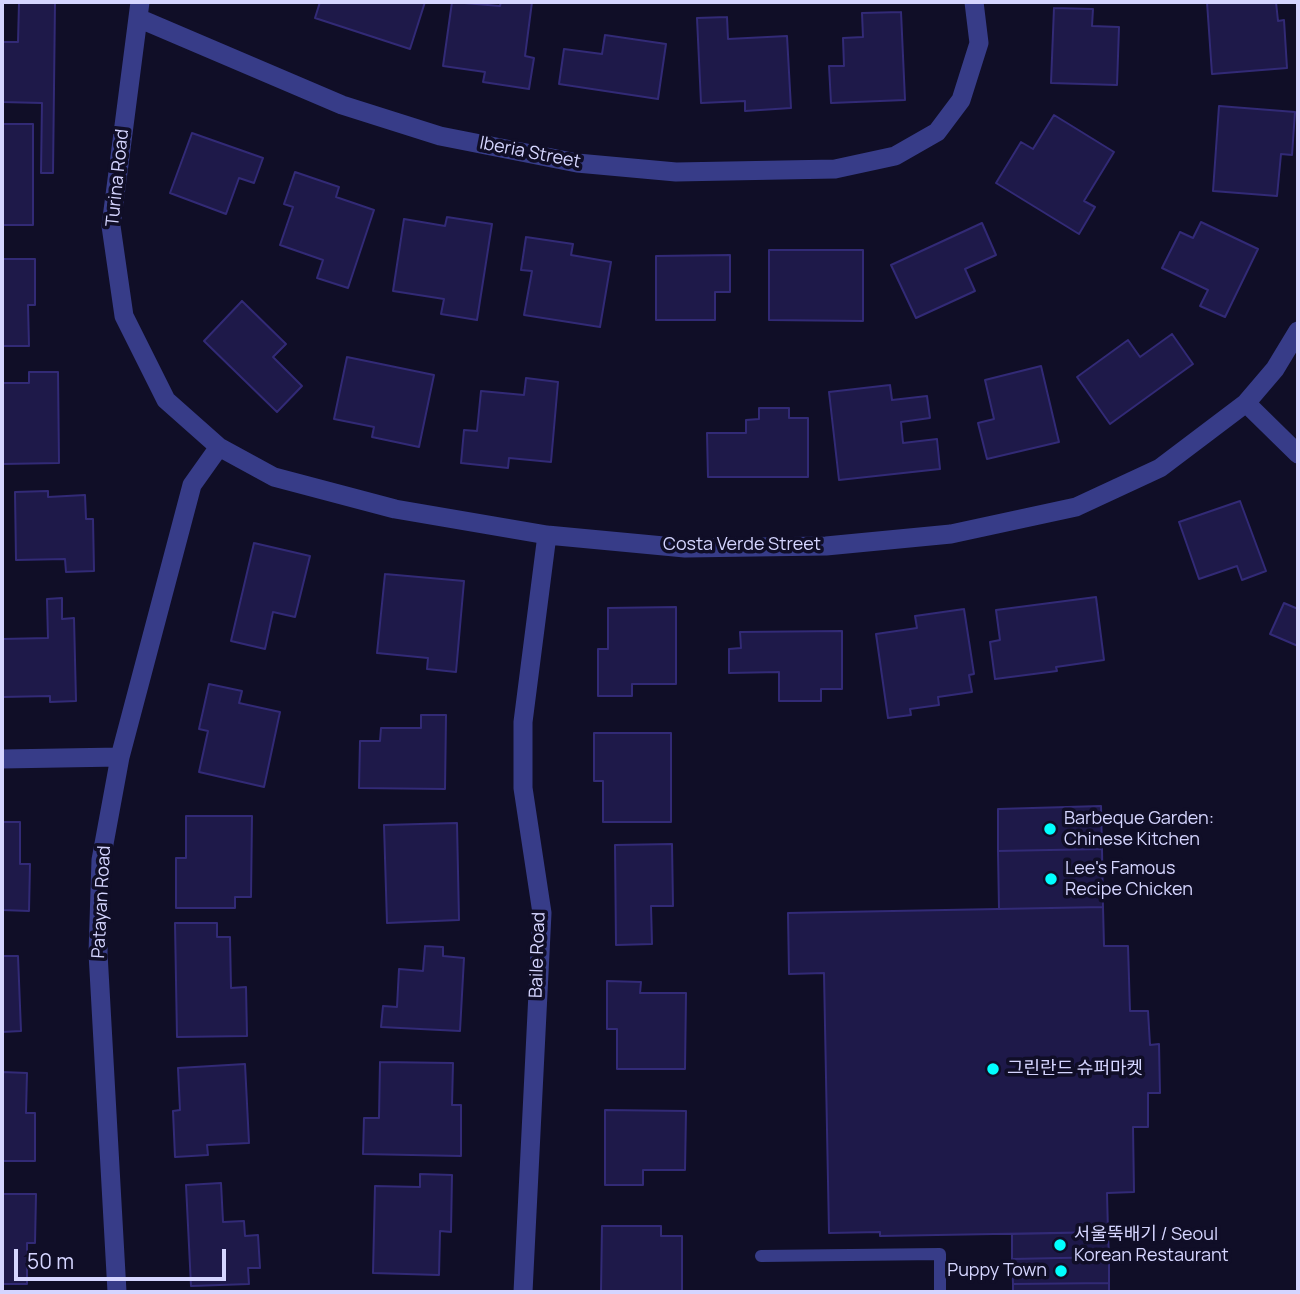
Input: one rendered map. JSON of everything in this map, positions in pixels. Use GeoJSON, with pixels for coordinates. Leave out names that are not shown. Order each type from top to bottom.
{"type":"FeatureCollection","features":[{"type":"Feature","properties":{"kind":"street","name":"Iberia Street"},"geometry":{"type":"LineString","coordinates":[[139,10],[341,105],[440,136],[577,163],[676,172],[835,169],[895,156],[937,132],[961,100],[979,43],[974,2]]}},
{"type":"Feature","properties":{"kind":"street","name":"Turina Road"},"geometry":{"type":"LineString","coordinates":[[139,10],[111,226],[124,316],[166,400],[219,447]]}},
{"type":"Feature","properties":{"kind":"street","name":"Costa Verde Street"},"geometry":{"type":"LineString","coordinates":[[219,447],[274,477],[287,481],[395,509],[547,535],[685,548],[827,546],[951,534],[1076,507],[1160,468],[1246,402],[1275,369],[1298,331]]}},
{"type":"Feature","properties":{"kind":"street"},"geometry":{"type":"LineString","coordinates":[[1246,402],[1298,454]]}},
{"type":"Feature","properties":{"kind":"street","name":"Patayan Road"},"geometry":{"type":"LineString","coordinates":[[117,1292],[98,953],[101,860],[120,757],[192,485],[219,447]]}},
{"type":"Feature","properties":{"kind":"street","name":"Baile Road"},"geometry":{"type":"LineString","coordinates":[[523,1292],[541,913],[523,788],[523,723],[547,535]]}},
{"type":"Feature","properties":{"kind":"street"},"geometry":{"type":"LineString","coordinates":[[2,760],[120,757]]}},
{"type":"Feature","properties":{"kind":"lane"},"geometry":{"type":"LineString","coordinates":[[761,1256],[940,1254],[940,1292]]}},
{"type":"Feature","properties":{"kind":"building"},"geometry":{"type":"Polygon","coordinates":[[[55,2],[53,173],[41,173],[42,103],[2,102],[2,42],[18,42],[19,3],[55,2]]]}},
{"type":"Feature","properties":{"kind":"building"},"geometry":{"type":"Polygon","coordinates":[[[320,2],[425,2],[410,49],[315,18],[320,2]]]}},
{"type":"Feature","properties":{"kind":"building"},"geometry":{"type":"Polygon","coordinates":[[[452,2],[500,6],[501,2],[532,2],[525,56],[534,58],[529,89],[483,82],[485,72],[443,66],[452,2]]]}},
{"type":"Feature","properties":{"kind":"building"},"geometry":{"type":"Polygon","coordinates":[[[1207,2],[1276,2],[1278,21],[1284,20],[1287,68],[1212,74],[1207,2]]]}},
{"type":"Feature","properties":{"kind":"building"},"geometry":{"type":"Polygon","coordinates":[[[1054,8],[1093,9],[1092,26],[1119,27],[1117,85],[1051,83],[1054,8]]]}},
{"type":"Feature","properties":{"kind":"building"},"geometry":{"type":"Polygon","coordinates":[[[901,12],[905,100],[831,103],[829,66],[844,66],[843,38],[863,37],[862,13],[901,12]]]}},
{"type":"Feature","properties":{"kind":"building"},"geometry":{"type":"Polygon","coordinates":[[[727,17],[728,39],[787,36],[791,108],[745,111],[745,101],[701,103],[697,18],[727,17]]]}},
{"type":"Feature","properties":{"kind":"building"},"geometry":{"type":"Polygon","coordinates":[[[605,35],[666,44],[658,99],[559,84],[564,49],[602,54],[605,35]]]}},
{"type":"Feature","properties":{"kind":"building"},"geometry":{"type":"Polygon","coordinates":[[[1219,106],[1295,112],[1292,155],[1281,154],[1277,196],[1213,191],[1219,106]]]}},
{"type":"Feature","properties":{"kind":"building"},"geometry":{"type":"Polygon","coordinates":[[[1054,115],[1114,152],[1084,201],[1095,207],[1079,234],[996,183],[1021,142],[1033,149],[1054,115]]]}},
{"type":"Feature","properties":{"kind":"building"},"geometry":{"type":"Polygon","coordinates":[[[2,124],[33,124],[33,225],[2,225],[2,124]]]}},
{"type":"Feature","properties":{"kind":"building"},"geometry":{"type":"Polygon","coordinates":[[[192,133],[263,158],[254,183],[239,178],[226,214],[170,193],[192,133]]]}},
{"type":"Feature","properties":{"kind":"building"},"geometry":{"type":"Polygon","coordinates":[[[295,172],[339,187],[336,197],[374,210],[348,288],[317,278],[323,260],[280,245],[293,207],[284,204],[295,172]]]}},
{"type":"Feature","properties":{"kind":"building"},"geometry":{"type":"Polygon","coordinates":[[[447,217],[492,224],[477,320],[441,314],[444,299],[393,291],[404,219],[445,226],[447,217]]]}},
{"type":"Feature","properties":{"kind":"building"},"geometry":{"type":"Polygon","coordinates":[[[1201,222],[1258,249],[1225,317],[1200,306],[1208,290],[1162,268],[1180,232],[1193,238],[1201,222]]]}},
{"type":"Feature","properties":{"kind":"building"},"geometry":{"type":"Polygon","coordinates":[[[982,223],[996,255],[965,269],[975,291],[916,318],[891,265],[982,223]]]}},
{"type":"Feature","properties":{"kind":"building"},"geometry":{"type":"Polygon","coordinates":[[[526,237],[573,244],[571,255],[611,262],[600,327],[524,315],[532,271],[521,270],[526,237]]]}},
{"type":"Feature","properties":{"kind":"building"},"geometry":{"type":"Polygon","coordinates":[[[769,250],[863,250],[863,321],[769,320],[769,250]]]}},
{"type":"Feature","properties":{"kind":"building"},"geometry":{"type":"Polygon","coordinates":[[[730,255],[730,292],[715,292],[715,320],[656,320],[656,256],[730,255]]]}},
{"type":"Feature","properties":{"kind":"building"},"geometry":{"type":"Polygon","coordinates":[[[2,259],[35,259],[35,305],[28,305],[29,346],[2,346],[2,259]]]}},
{"type":"Feature","properties":{"kind":"building"},"geometry":{"type":"Polygon","coordinates":[[[242,301],[286,344],[273,357],[302,386],[277,412],[204,341],[242,301]]]}},
{"type":"Feature","properties":{"kind":"building"},"geometry":{"type":"Polygon","coordinates":[[[1172,334],[1193,364],[1110,424],[1077,377],[1128,340],[1140,357],[1172,334]]]}},
{"type":"Feature","properties":{"kind":"building"},"geometry":{"type":"Polygon","coordinates":[[[347,357],[434,375],[419,447],[372,437],[374,427],[334,419],[347,357]]]}},
{"type":"Feature","properties":{"kind":"building"},"geometry":{"type":"Polygon","coordinates":[[[1041,366],[1059,442],[987,459],[978,423],[994,419],[985,380],[1041,366]]]}},
{"type":"Feature","properties":{"kind":"building"},"geometry":{"type":"Polygon","coordinates":[[[29,372],[58,372],[59,463],[2,464],[2,383],[29,383],[29,372]]]}},
{"type":"Feature","properties":{"kind":"building"},"geometry":{"type":"Polygon","coordinates":[[[526,378],[558,382],[551,462],[509,458],[508,468],[461,463],[464,430],[477,431],[481,391],[524,395],[526,378]]]}},
{"type":"Feature","properties":{"kind":"building"},"geometry":{"type":"Polygon","coordinates":[[[890,385],[892,400],[927,396],[930,418],[901,422],[903,443],[937,439],[940,469],[839,480],[829,392],[890,385]]]}},
{"type":"Feature","properties":{"kind":"building"},"geometry":{"type":"Polygon","coordinates":[[[759,408],[789,408],[789,418],[808,418],[808,477],[708,477],[707,433],[746,433],[746,420],[759,419],[759,408]]]}},
{"type":"Feature","properties":{"kind":"building"},"geometry":{"type":"Polygon","coordinates":[[[48,491],[48,497],[85,495],[86,519],[93,519],[94,571],[66,572],[65,559],[16,560],[15,492],[48,491]]]}},
{"type":"Feature","properties":{"kind":"building"},"geometry":{"type":"Polygon","coordinates":[[[1240,501],[1266,571],[1242,580],[1237,566],[1199,579],[1179,522],[1240,501]]]}},
{"type":"Feature","properties":{"kind":"building"},"geometry":{"type":"Polygon","coordinates":[[[254,543],[310,556],[295,617],[273,612],[265,649],[231,641],[254,543]]]}},
{"type":"Feature","properties":{"kind":"building"},"geometry":{"type":"Polygon","coordinates":[[[385,574],[464,581],[456,672],[427,669],[428,658],[377,653],[385,574]]]}},
{"type":"Feature","properties":{"kind":"building"},"geometry":{"type":"Polygon","coordinates":[[[1096,597],[1104,660],[1056,667],[1057,671],[995,679],[990,642],[1000,640],[996,610],[1096,597]]]}},
{"type":"Feature","properties":{"kind":"building"},"geometry":{"type":"Polygon","coordinates":[[[62,598],[62,619],[74,618],[76,701],[50,702],[50,696],[2,697],[2,639],[48,638],[47,599],[62,598]]]}},
{"type":"Feature","properties":{"kind":"building"},"geometry":{"type":"Polygon","coordinates":[[[1284,603],[1298,609],[1298,646],[1270,634],[1284,603]]]}},
{"type":"Feature","properties":{"kind":"building"},"geometry":{"type":"Polygon","coordinates":[[[676,607],[676,684],[632,684],[632,696],[598,696],[598,649],[608,649],[608,608],[676,607]]]}},
{"type":"Feature","properties":{"kind":"building"},"geometry":{"type":"Polygon","coordinates":[[[964,609],[974,674],[969,675],[972,692],[938,697],[939,705],[910,709],[911,715],[888,718],[876,634],[917,628],[915,616],[964,609]]]}},
{"type":"Feature","properties":{"kind":"building"},"geometry":{"type":"Polygon","coordinates":[[[842,631],[842,689],[821,689],[821,701],[779,701],[779,672],[729,673],[729,649],[741,648],[740,632],[842,631]]]}},
{"type":"Feature","properties":{"kind":"building"},"geometry":{"type":"Polygon","coordinates":[[[209,684],[242,691],[239,703],[280,712],[264,787],[199,772],[208,731],[199,729],[209,684]]]}},
{"type":"Feature","properties":{"kind":"building"},"geometry":{"type":"Polygon","coordinates":[[[421,715],[446,715],[445,789],[359,788],[360,741],[380,741],[381,728],[421,728],[421,715]]]}},
{"type":"Feature","properties":{"kind":"building"},"geometry":{"type":"Polygon","coordinates":[[[594,733],[671,733],[671,822],[603,822],[603,781],[594,781],[594,733]]]}},
{"type":"Feature","properties":{"kind":"building","name":"Barbeque Garden: Chinese Kitchen"},"geometry":{"type":"Polygon","coordinates":[[[1101,806],[1102,849],[998,851],[998,809],[1101,806]]]}},
{"type":"Feature","properties":{"kind":"building"},"geometry":{"type":"Polygon","coordinates":[[[186,816],[252,816],[251,897],[235,897],[235,908],[176,908],[176,858],[186,858],[186,816]]]}},
{"type":"Feature","properties":{"kind":"building"},"geometry":{"type":"Polygon","coordinates":[[[2,822],[20,822],[20,864],[30,864],[29,911],[2,910],[2,822]]]}},
{"type":"Feature","properties":{"kind":"building"},"geometry":{"type":"Polygon","coordinates":[[[457,823],[459,920],[387,923],[384,825],[457,823]]]}},
{"type":"Feature","properties":{"kind":"building"},"geometry":{"type":"Polygon","coordinates":[[[672,844],[673,906],[651,906],[652,944],[616,945],[615,845],[672,844]]]}},
{"type":"Feature","properties":{"kind":"building","name":"Lee's Famous Recipe Chicken"},"geometry":{"type":"Polygon","coordinates":[[[1102,849],[1103,907],[999,909],[998,851],[1102,849]]]}},
{"type":"Feature","properties":{"kind":"building","name":"그린란드 슈퍼마켓"},"geometry":{"type":"Polygon","coordinates":[[[1103,907],[1104,946],[1128,946],[1130,1011],[1148,1011],[1150,1045],[1159,1044],[1160,1093],[1148,1093],[1148,1127],[1133,1127],[1134,1192],[1107,1193],[1108,1232],[880,1236],[880,1232],[829,1233],[824,973],[789,974],[788,913],[1103,907]]]}},
{"type":"Feature","properties":{"kind":"building"},"geometry":{"type":"Polygon","coordinates":[[[175,923],[217,923],[217,937],[230,937],[231,988],[246,987],[247,1036],[177,1037],[175,923]]]}},
{"type":"Feature","properties":{"kind":"building"},"geometry":{"type":"Polygon","coordinates":[[[425,946],[443,947],[443,956],[464,958],[460,1031],[381,1027],[383,1006],[397,1007],[399,969],[423,971],[425,946]]]}},
{"type":"Feature","properties":{"kind":"building"},"geometry":{"type":"Polygon","coordinates":[[[2,956],[18,956],[21,1031],[2,1032],[2,956]]]}},
{"type":"Feature","properties":{"kind":"building"},"geometry":{"type":"Polygon","coordinates":[[[607,981],[641,982],[640,993],[686,993],[685,1069],[617,1069],[617,1029],[607,1029],[607,981]]]}},
{"type":"Feature","properties":{"kind":"building"},"geometry":{"type":"Polygon","coordinates":[[[380,1062],[453,1063],[452,1105],[461,1105],[461,1156],[363,1154],[364,1118],[379,1118],[380,1062]]]}},
{"type":"Feature","properties":{"kind":"building"},"geometry":{"type":"Polygon","coordinates":[[[245,1064],[249,1143],[207,1145],[208,1155],[175,1157],[173,1111],[180,1110],[178,1068],[245,1064]]]}},
{"type":"Feature","properties":{"kind":"building"},"geometry":{"type":"Polygon","coordinates":[[[2,1072],[27,1073],[26,1113],[35,1113],[35,1161],[2,1161],[2,1072]]]}},
{"type":"Feature","properties":{"kind":"building"},"geometry":{"type":"Polygon","coordinates":[[[605,1110],[686,1111],[685,1170],[643,1170],[643,1185],[605,1185],[605,1110]]]}},
{"type":"Feature","properties":{"kind":"building"},"geometry":{"type":"Polygon","coordinates":[[[420,1174],[452,1175],[451,1232],[440,1231],[439,1275],[373,1273],[375,1186],[420,1187],[420,1174]]]}},
{"type":"Feature","properties":{"kind":"building"},"geometry":{"type":"Polygon","coordinates":[[[221,1183],[223,1222],[244,1221],[245,1236],[258,1235],[260,1268],[248,1268],[249,1284],[191,1286],[186,1185],[221,1183]]]}},
{"type":"Feature","properties":{"kind":"building"},"geometry":{"type":"Polygon","coordinates":[[[2,1186],[3,1194],[36,1194],[35,1243],[27,1243],[27,1284],[2,1284],[2,1186]]]}},
{"type":"Feature","properties":{"kind":"building"},"geometry":{"type":"Polygon","coordinates":[[[602,1226],[661,1226],[661,1236],[682,1236],[682,1292],[601,1292],[602,1226]]]}},
{"type":"Feature","properties":{"kind":"building","name":"서울뚝배기 / Seoul Korean Restaurant"},"geometry":{"type":"Polygon","coordinates":[[[1108,1232],[1109,1257],[1012,1259],[1012,1234],[1108,1232]]]}},
{"type":"Feature","properties":{"kind":"building","name":"Puppy Town"},"geometry":{"type":"Polygon","coordinates":[[[1109,1257],[1109,1283],[1013,1284],[1012,1259],[1109,1257]]]}},
{"type":"Feature","properties":{"kind":"building"},"geometry":{"type":"Polygon","coordinates":[[[1109,1283],[1109,1292],[1013,1292],[1013,1284],[1109,1283]]]}},
{"type":"Feature","properties":{"kind":"place","name":"Barbeque Garden: Chinese Kitchen"},"geometry":{"type":"Point","coordinates":[1050,829]}},
{"type":"Feature","properties":{"kind":"place","name":"Lee's Famous Recipe Chicken"},"geometry":{"type":"Point","coordinates":[1051,879]}},
{"type":"Feature","properties":{"kind":"place","name":"그린란드 슈퍼마켓"},"geometry":{"type":"Point","coordinates":[993,1069]}},
{"type":"Feature","properties":{"kind":"place","name":"서울뚝배기 / Seoul Korean Restaurant"},"geometry":{"type":"Point","coordinates":[1060,1245]}},
{"type":"Feature","properties":{"kind":"place","name":"Puppy Town"},"geometry":{"type":"Point","coordinates":[1061,1271]}}]}
